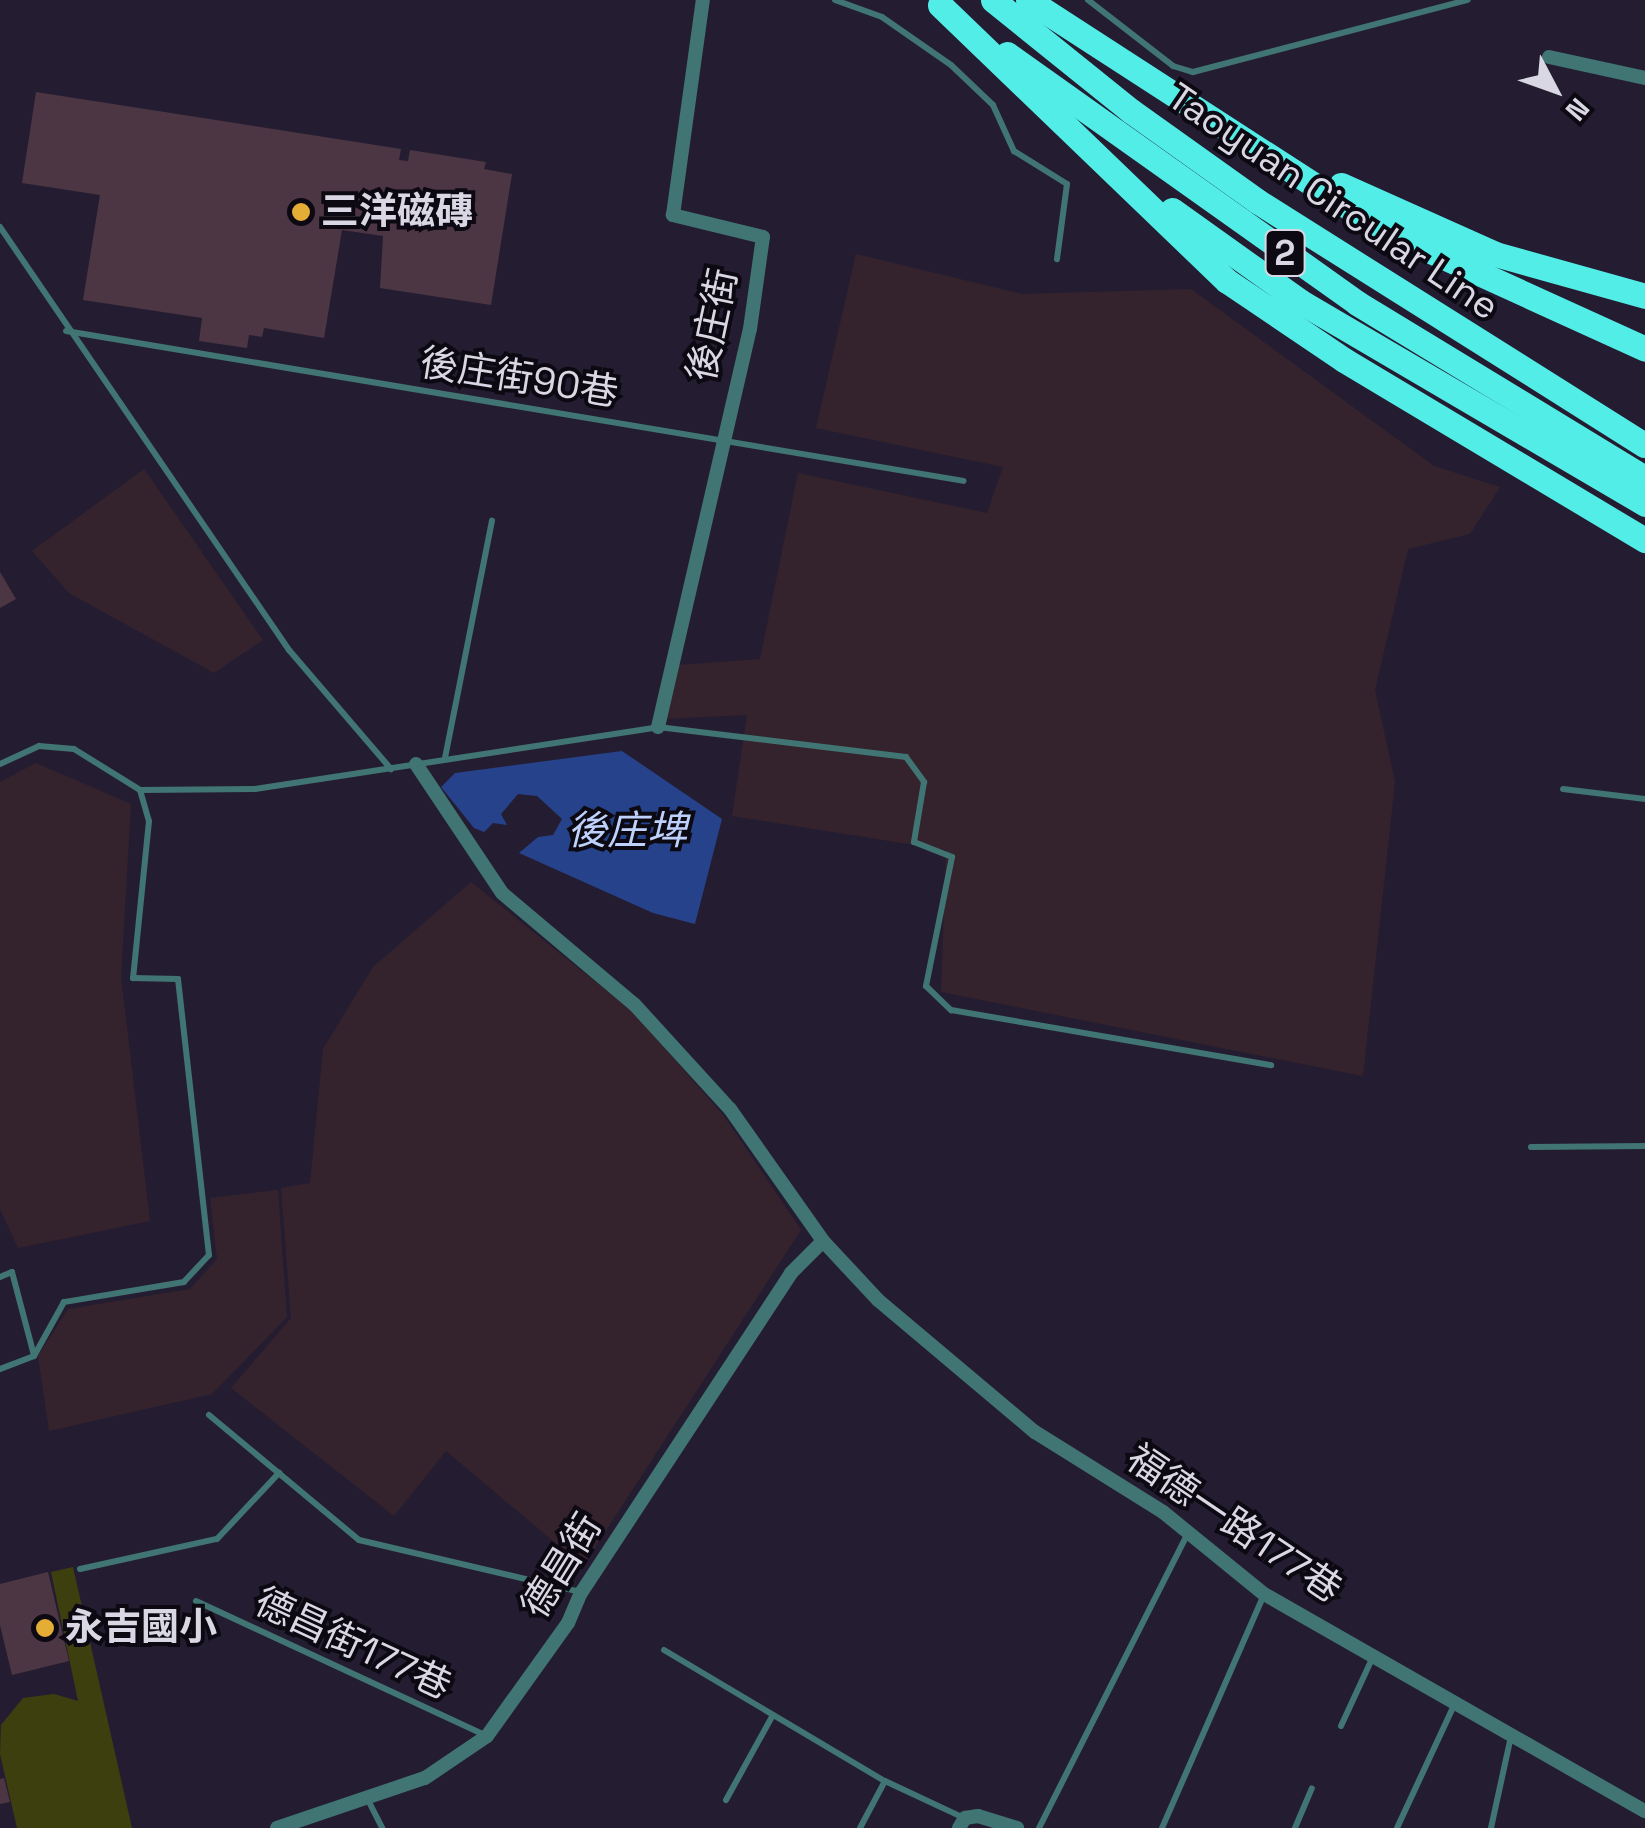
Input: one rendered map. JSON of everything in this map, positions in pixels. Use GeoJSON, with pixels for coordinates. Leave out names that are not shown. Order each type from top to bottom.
{"type":"FeatureCollection","features":[{"type":"Feature","properties":{"kind":"highway","name":"Taoyuan Circular Line"},"geometry":{"type":"LineString","coordinates":[[993,0],[1131,112],[1257,201],[1645,445]]}},
{"type":"Feature","properties":{"kind":"highway"},"geometry":{"type":"LineString","coordinates":[[1028,0],[1380,228],[1645,349]]}},
{"type":"Feature","properties":{"kind":"highway","name":"Taoyuan Circular Line"},"geometry":{"type":"LineString","coordinates":[[937,2],[1357,303],[1645,478]]}},
{"type":"Feature","properties":{"kind":"highway"},"geometry":{"type":"LineString","coordinates":[[937,2],[1227,281],[1573,499],[1645,540]]}},
{"type":"Feature","properties":{"kind":"highway"},"geometry":{"type":"LineString","coordinates":[[1222,126],[1439,232],[1554,274],[1645,296]]}},
{"type":"Feature","properties":{"kind":"highway"},"geometry":{"type":"LineString","coordinates":[[1098,158],[1301,302],[1645,504]]}},
{"type":"Feature","properties":{"kind":"street","name":"後庄街"},"geometry":{"type":"LineString","coordinates":[[658,726],[720,439],[750,329],[763,238],[673,215],[703,0]]}},
{"type":"Feature","properties":{"kind":"street"},"geometry":{"type":"LineString","coordinates":[[1549,57],[1645,78]]}},
{"type":"Feature","properties":{"kind":"street","name":"福德一路177巷"},"geometry":{"type":"LineString","coordinates":[[416,764],[502,893],[634,1004],[730,1109],[823,1240],[878,1300],[1035,1432],[1188,1532],[1264,1594],[1457,1699],[1645,1812]]}},
{"type":"Feature","properties":{"kind":"street","name":"德昌街"},"geometry":{"type":"LineString","coordinates":[[277,1828],[425,1778],[487,1736],[568,1623],[581,1593],[791,1273],[823,1240]]}},
{"type":"Feature","properties":{"kind":"street"},"geometry":{"type":"LineString","coordinates":[[962,1823],[1017,1828]]}},
{"type":"Feature","properties":{"kind":"lane"},"geometry":{"type":"LineString","coordinates":[[836,0],[882,17],[951,65],[994,105],[1014,151],[1068,184],[1057,259]]}},
{"type":"Feature","properties":{"kind":"lane"},"geometry":{"type":"LineString","coordinates":[[1088,0],[1173,66],[1193,72],[1468,0]]}},
{"type":"Feature","properties":{"kind":"lane"},"geometry":{"type":"LineString","coordinates":[[0,226],[66,331],[290,650],[392,770]]}},
{"type":"Feature","properties":{"kind":"lane","name":"後庄街90巷"},"geometry":{"type":"LineString","coordinates":[[66,331],[964,481]]}},
{"type":"Feature","properties":{"kind":"lane"},"geometry":{"type":"LineString","coordinates":[[445,758],[492,521]]}},
{"type":"Feature","properties":{"kind":"lane"},"geometry":{"type":"LineString","coordinates":[[0,764],[39,746],[74,749],[140,790],[255,789],[658,726],[906,757],[924,782],[914,842],[952,858],[926,986],[951,1010],[1271,1064]]}},
{"type":"Feature","properties":{"kind":"lane"},"geometry":{"type":"LineString","coordinates":[[1563,789],[1645,799]]}},
{"type":"Feature","properties":{"kind":"lane"},"geometry":{"type":"LineString","coordinates":[[0,1369],[34,1356],[64,1302],[184,1282],[209,1255],[178,979],[133,978],[149,821],[140,790]]}},
{"type":"Feature","properties":{"kind":"lane"},"geometry":{"type":"LineString","coordinates":[[1530,1147],[1645,1146]]}},
{"type":"Feature","properties":{"kind":"lane"},"geometry":{"type":"LineString","coordinates":[[0,1277],[12,1272],[34,1356]]}},
{"type":"Feature","properties":{"kind":"lane"},"geometry":{"type":"LineString","coordinates":[[210,1416],[360,1540],[581,1593]]}},
{"type":"Feature","properties":{"kind":"lane"},"geometry":{"type":"LineString","coordinates":[[80,1569],[217,1539],[278,1473]]}},
{"type":"Feature","properties":{"kind":"lane"},"geometry":{"type":"LineString","coordinates":[[1038,1828],[1188,1532]]}},
{"type":"Feature","properties":{"kind":"lane"},"geometry":{"type":"LineString","coordinates":[[1162,1828],[1264,1594]]}},
{"type":"Feature","properties":{"kind":"lane","name":"德昌街177巷"},"geometry":{"type":"LineString","coordinates":[[196,1601],[487,1736]]}},
{"type":"Feature","properties":{"kind":"lane"},"geometry":{"type":"LineString","coordinates":[[664,1650],[962,1823]]}},
{"type":"Feature","properties":{"kind":"lane"},"geometry":{"type":"LineString","coordinates":[[1341,1726],[1375,1653]]}},
{"type":"Feature","properties":{"kind":"lane"},"geometry":{"type":"LineString","coordinates":[[1397,1828],[1457,1699]]}},
{"type":"Feature","properties":{"kind":"lane"},"geometry":{"type":"LineString","coordinates":[[726,1800],[774,1715]]}},
{"type":"Feature","properties":{"kind":"lane"},"geometry":{"type":"LineString","coordinates":[[1491,1828],[1511,1734]]}},
{"type":"Feature","properties":{"kind":"lane"},"geometry":{"type":"LineString","coordinates":[[860,1828],[885,1781]]}},
{"type":"Feature","properties":{"kind":"lane"},"geometry":{"type":"LineString","coordinates":[[1295,1828],[1312,1788]]}},
{"type":"Feature","properties":{"kind":"lane"},"geometry":{"type":"LineString","coordinates":[[367,1797],[382,1828]]}},
{"type":"Feature","properties":{"kind":"shaded area"},"geometry":{"type":"Polygon","coordinates":[[[856,254],[1022,294],[1191,289],[1434,466],[1500,487],[1470,534],[1408,549],[1375,690],[1395,782],[1363,1076],[941,992],[946,850],[732,816],[747,715],[665,719],[678,665],[760,659],[798,473],[987,513],[1003,467],[816,428],[856,254]]]}},
{"type":"Feature","properties":{"kind":"shaded area"},"geometry":{"type":"Polygon","coordinates":[[[144,469],[263,640],[214,673],[69,593],[32,551],[144,469]]]}},
{"type":"Feature","properties":{"kind":"shaded area"},"geometry":{"type":"Polygon","coordinates":[[[36,763],[131,804],[121,977],[150,1221],[18,1248],[0,1209],[0,782],[36,763]]]}},
{"type":"Feature","properties":{"kind":"shaded area"},"geometry":{"type":"Polygon","coordinates":[[[471,882],[632,1011],[724,1116],[801,1230],[583,1566],[446,1451],[394,1516],[231,1388],[291,1318],[281,1188],[310,1183],[323,1049],[373,967],[471,882]]]}},
{"type":"Feature","properties":{"kind":"shaded area"},"geometry":{"type":"Polygon","coordinates":[[[278,1190],[287,1317],[212,1394],[49,1431],[38,1356],[68,1309],[190,1289],[217,1259],[210,1198],[278,1190]]]}},
{"type":"Feature","properties":{"kind":"shaded area"},"geometry":{"type":"Polygon","coordinates":[[[73,1567],[132,1828],[17,1828],[0,1754],[1,1725],[23,1698],[54,1694],[78,1701],[51,1572],[73,1567]]]}},
{"type":"Feature","properties":{"kind":"water","name":"後庄埤"},"geometry":{"type":"Polygon","coordinates":[[[622,751],[722,819],[695,924],[653,913],[519,853],[538,837],[553,835],[562,819],[537,796],[518,794],[501,814],[507,825],[493,823],[484,832],[474,828],[441,787],[455,773],[622,751]]]}},
{"type":"Feature","properties":{"kind":"building","name":"三洋磁磚"},"geometry":{"type":"Polygon","coordinates":[[[36,92],[401,149],[399,160],[408,161],[410,150],[486,162],[484,169],[512,174],[491,305],[380,288],[383,236],[342,230],[324,338],[264,328],[262,337],[249,335],[247,348],[199,341],[202,318],[83,300],[100,195],[22,183],[36,92]]]}},
{"type":"Feature","properties":{"kind":"building"},"geometry":{"type":"Polygon","coordinates":[[[0,572],[16,599],[0,608],[0,572]]]}},
{"type":"Feature","properties":{"kind":"building"},"geometry":{"type":"Polygon","coordinates":[[[48,1572],[69,1661],[12,1675],[0,1625],[0,1584],[48,1572]]]}},
{"type":"Feature","properties":{"kind":"building"},"geometry":{"type":"Polygon","coordinates":[[[4,1778],[10,1802],[0,1804],[0,1779],[4,1778]]]}},
{"type":"Feature","properties":{"kind":"place","name":"三洋磁磚"},"geometry":{"type":"Point","coordinates":[301,212]}},
{"type":"Feature","properties":{"kind":"place","name":"永吉國小"},"geometry":{"type":"Point","coordinates":[45,1628]}}]}
